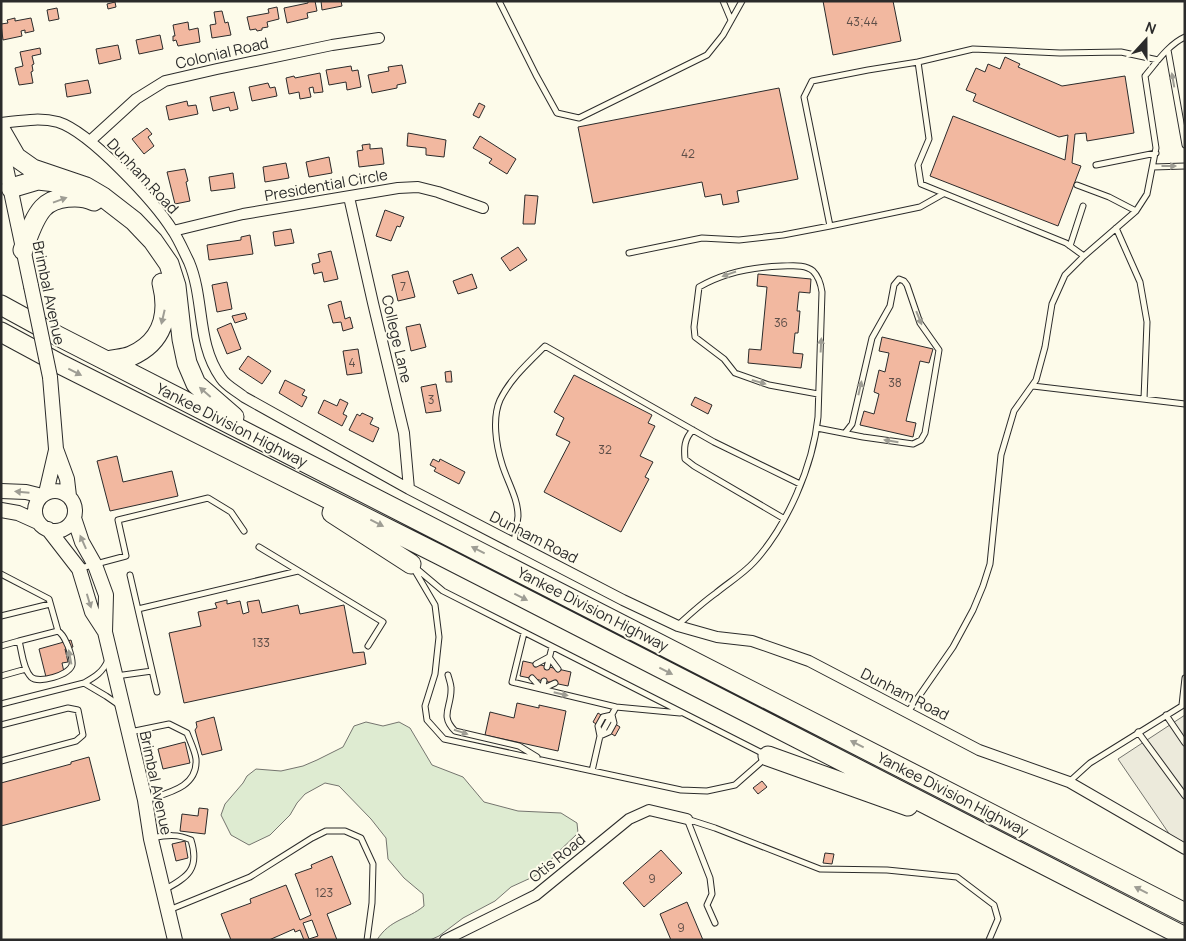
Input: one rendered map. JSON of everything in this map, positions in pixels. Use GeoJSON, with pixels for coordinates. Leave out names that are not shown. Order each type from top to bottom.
{"type":"FeatureCollection","features":[{"type":"Feature","properties":{"kind":"highway"},"geometry":{"type":"LineString","coordinates":[[1,132],[16,157],[33,168],[86,187],[103,197],[134,221],[153,240],[169,264],[176,286],[182,340],[187,363],[196,384],[255,436]]}},
{"type":"Feature","properties":{"kind":"highway"},"geometry":{"type":"LineString","coordinates":[[10,188],[38,180],[74,184]]}},
{"type":"Feature","properties":{"kind":"highway"},"geometry":{"type":"LineString","coordinates":[[23,250],[34,223],[44,207],[72,196],[91,199],[106,208],[128,226],[146,248],[160,277],[166,300],[164,319],[157,337],[144,349],[129,356],[108,361]]}},
{"type":"Feature","properties":{"kind":"highway","name":"Yankee Division Highway"},"geometry":{"type":"LineString","coordinates":[[1,305],[1185,913]]}},
{"type":"Feature","properties":{"kind":"highway","name":"Yankee Division Highway"},"geometry":{"type":"LineString","coordinates":[[1,334],[31,347],[62,365],[430,550],[1185,937]]}},
{"type":"Feature","properties":{"kind":"highway"},"geometry":{"type":"LineString","coordinates":[[151,410],[336,515],[411,564]]}},
{"type":"Feature","properties":{"kind":"highway"},"geometry":{"type":"LineString","coordinates":[[768,756],[984,834]]}},
{"type":"Feature","properties":{"kind":"main road","name":"Brimbal Avenue"},"geometry":{"type":"LineString","coordinates":[[1,144],[50,377],[56,449]]}},
{"type":"Feature","properties":{"kind":"main road"},"geometry":{"type":"LineString","coordinates":[[56,449],[44,495],[36,508],[36,515],[79,568],[92,612],[105,632]]}},
{"type":"Feature","properties":{"kind":"main road"},"geometry":{"type":"LineString","coordinates":[[56,449],[67,479],[69,496],[75,506],[74,518],[82,542],[95,565],[106,595],[105,632]]}},
{"type":"Feature","properties":{"kind":"main road"},"geometry":{"type":"LineString","coordinates":[[1,491],[44,495],[58,491],[69,496]]}},
{"type":"Feature","properties":{"kind":"main road"},"geometry":{"type":"LineString","coordinates":[[1,510],[18,513],[43,526],[60,530],[71,523],[74,518]]}},
{"type":"Feature","properties":{"kind":"main road","name":"Brimbal Avenue"},"geometry":{"type":"LineString","coordinates":[[105,632],[145,800],[151,838],[175,940]]}},
{"type":"Feature","properties":{"kind":"street","name":"Colonial Road"},"geometry":{"type":"LineString","coordinates":[[90,141],[136,100],[165,81],[216,68],[332,45],[380,38]]}},
{"type":"Feature","properties":{"kind":"street","name":"Dunham Road"},"geometry":{"type":"LineString","coordinates":[[1,123],[38,119],[59,123],[90,141],[128,178],[173,231],[189,263],[200,302],[203,339],[210,360],[222,380],[244,397],[409,489],[623,600],[678,626],[717,637],[752,641],[809,661],[978,750],[1069,782],[1185,849]]}},
{"type":"Feature","properties":{"kind":"street","name":"Presidential Circle"},"geometry":{"type":"LineString","coordinates":[[173,231],[243,214],[398,188],[418,187],[483,208]]}},
{"type":"Feature","properties":{"kind":"street","name":"College Lane"},"geometry":{"type":"LineString","coordinates":[[349,197],[404,433],[409,489]]}},
{"type":"Feature","properties":{"kind":"street","name":"Otis Road"},"geometry":{"type":"LineString","coordinates":[[445,940],[536,896],[629,819],[649,810],[687,819]]}},
{"type":"Feature","properties":{"kind":"lane"},"geometry":{"type":"LineString","coordinates":[[498,1],[557,113],[579,118],[707,55],[723,35],[742,1]]}},
{"type":"Feature","properties":{"kind":"lane"},"geometry":{"type":"LineString","coordinates":[[723,1],[731,20]]}},
{"type":"Feature","properties":{"kind":"lane"},"geometry":{"type":"LineString","coordinates":[[908,712],[953,647],[974,610],[983,586],[990,564],[995,530],[1001,455],[1014,412],[1036,380],[1045,347],[1052,304],[1064,275],[1136,212],[1147,194],[1156,153],[1145,76],[1168,50],[1185,37]]}},
{"type":"Feature","properties":{"kind":"lane"},"geometry":{"type":"LineString","coordinates":[[830,226],[804,97],[812,81],[918,62],[973,49],[1060,53],[1121,52],[1158,60]]}},
{"type":"Feature","properties":{"kind":"lane"},"geometry":{"type":"LineString","coordinates":[[1168,50],[1185,145]]}},
{"type":"Feature","properties":{"kind":"lane"},"geometry":{"type":"LineString","coordinates":[[918,62],[929,139],[918,165],[921,184],[1070,246],[1084,256]]}},
{"type":"Feature","properties":{"kind":"lane"},"geometry":{"type":"LineString","coordinates":[[1096,164],[1156,153]]}},
{"type":"Feature","properties":{"kind":"lane"},"geometry":{"type":"LineString","coordinates":[[1153,166],[1185,166]]}},
{"type":"Feature","properties":{"kind":"lane"},"geometry":{"type":"LineString","coordinates":[[1077,185],[1109,197],[1136,212]]}},
{"type":"Feature","properties":{"kind":"lane"},"geometry":{"type":"LineString","coordinates":[[629,253],[702,238],[739,240],[783,235],[920,206],[944,194]]}},
{"type":"Feature","properties":{"kind":"lane"},"geometry":{"type":"LineString","coordinates":[[1070,246],[1083,206]]}},
{"type":"Feature","properties":{"kind":"lane"},"geometry":{"type":"LineString","coordinates":[[1116,228],[1140,282],[1148,322],[1144,399]]}},
{"type":"Feature","properties":{"kind":"lane"},"geometry":{"type":"LineString","coordinates":[[678,626],[696,608],[754,562],[769,542],[800,484],[808,464],[817,428],[822,292],[820,283],[813,271],[805,267],[755,267],[728,274],[699,287],[694,327],[695,337],[724,360],[736,373],[768,385],[818,394]]}},
{"type":"Feature","properties":{"kind":"lane"},"geometry":{"type":"LineString","coordinates":[[817,428],[863,438],[913,444],[921,440],[926,433],[939,350],[920,323],[907,285],[899,279],[894,285],[890,306],[872,338],[852,424],[845,433]]}},
{"type":"Feature","properties":{"kind":"lane"},"geometry":{"type":"LineString","coordinates":[[514,543],[518,515],[497,442],[496,416],[500,400],[510,384],[545,346],[714,442],[800,484]]}},
{"type":"Feature","properties":{"kind":"lane"},"geometry":{"type":"LineString","coordinates":[[1033,386],[1185,404]]}},
{"type":"Feature","properties":{"kind":"lane"},"geometry":{"type":"LineString","coordinates":[[693,430],[685,442],[685,459],[783,518]]}},
{"type":"Feature","properties":{"kind":"lane"},"geometry":{"type":"LineString","coordinates":[[79,568],[126,556],[118,520],[208,498],[231,512],[244,532]]}},
{"type":"Feature","properties":{"kind":"lane"},"geometry":{"type":"LineString","coordinates":[[259,546],[383,622],[368,646]]}},
{"type":"Feature","properties":{"kind":"lane"},"geometry":{"type":"LineString","coordinates":[[411,564],[443,591],[469,605],[768,756],[735,784],[707,791],[666,788],[444,739],[427,720],[425,706],[434,674],[439,637],[435,606],[411,564]]}},
{"type":"Feature","properties":{"kind":"lane"},"geometry":{"type":"LineString","coordinates":[[138,609],[298,571]]}},
{"type":"Feature","properties":{"kind":"lane"},"geometry":{"type":"LineString","coordinates":[[1,583],[4,575],[49,599],[58,631]]}},
{"type":"Feature","properties":{"kind":"lane"},"geometry":{"type":"LineString","coordinates":[[130,575],[158,692]]}},
{"type":"Feature","properties":{"kind":"lane"},"geometry":{"type":"LineString","coordinates":[[1,616],[50,604]]}},
{"type":"Feature","properties":{"kind":"lane"},"geometry":{"type":"LineString","coordinates":[[1,646],[19,641],[58,631],[64,634],[72,659],[70,670],[65,674],[36,680],[31,677],[26,669],[19,641]]}},
{"type":"Feature","properties":{"kind":"lane"},"geometry":{"type":"LineString","coordinates":[[524,632],[512,682],[616,707],[684,714]]}},
{"type":"Feature","properties":{"kind":"lane"},"geometry":{"type":"LineString","coordinates":[[547,667],[552,647]]}},
{"type":"Feature","properties":{"kind":"lane"},"geometry":{"type":"LineString","coordinates":[[1,704],[84,683],[105,668],[110,655]]}},
{"type":"Feature","properties":{"kind":"lane"},"geometry":{"type":"LineString","coordinates":[[536,664],[549,657]]}},
{"type":"Feature","properties":{"kind":"lane"},"geometry":{"type":"LineString","coordinates":[[549,657],[558,669]]}},
{"type":"Feature","properties":{"kind":"lane"},"geometry":{"type":"LineString","coordinates":[[1,676],[26,669]]}},
{"type":"Feature","properties":{"kind":"lane"},"geometry":{"type":"LineString","coordinates":[[115,676],[152,671]]}},
{"type":"Feature","properties":{"kind":"lane"},"geometry":{"type":"LineString","coordinates":[[448,676],[451,688],[446,714],[447,724],[454,732],[519,746],[541,760]]}},
{"type":"Feature","properties":{"kind":"lane"},"geometry":{"type":"LineString","coordinates":[[532,678],[542,689]]}},
{"type":"Feature","properties":{"kind":"lane"},"geometry":{"type":"LineString","coordinates":[[1069,782],[1090,763],[1183,704],[1185,678]]}},
{"type":"Feature","properties":{"kind":"lane"},"geometry":{"type":"LineString","coordinates":[[542,689],[544,681]]}},
{"type":"Feature","properties":{"kind":"lane"},"geometry":{"type":"LineString","coordinates":[[84,683],[122,708]]}},
{"type":"Feature","properties":{"kind":"lane"},"geometry":{"type":"LineString","coordinates":[[542,689],[555,683]]}},
{"type":"Feature","properties":{"kind":"lane"},"geometry":{"type":"LineString","coordinates":[[600,736],[609,732],[614,723],[612,715],[616,707]]}},
{"type":"Feature","properties":{"kind":"lane"},"geometry":{"type":"LineString","coordinates":[[1,725],[68,708],[78,710],[83,735],[76,741],[1,761]]}},
{"type":"Feature","properties":{"kind":"lane"},"geometry":{"type":"LineString","coordinates":[[1166,714],[1185,743]]}},
{"type":"Feature","properties":{"kind":"lane"},"geometry":{"type":"LineString","coordinates":[[592,771],[600,736],[598,726],[604,717],[612,715]]}},
{"type":"Feature","properties":{"kind":"lane"},"geometry":{"type":"LineString","coordinates":[[128,732],[168,724],[187,733],[196,759],[194,775],[180,789],[145,800]]}},
{"type":"Feature","properties":{"kind":"lane"},"geometry":{"type":"LineString","coordinates":[[1138,732],[1185,796]]}},
{"type":"Feature","properties":{"kind":"lane"},"geometry":{"type":"LineString","coordinates":[[687,819],[710,878],[712,894],[707,905],[715,924]]}},
{"type":"Feature","properties":{"kind":"lane"},"geometry":{"type":"LineString","coordinates":[[687,819],[820,869],[886,870],[957,878],[994,906],[998,920],[989,940]]}},
{"type":"Feature","properties":{"kind":"lane"},"geometry":{"type":"LineString","coordinates":[[169,910],[250,877],[326,831],[345,832],[361,838],[373,864],[372,903],[367,940]]}},
{"type":"Feature","properties":{"kind":"lane"},"geometry":{"type":"LineString","coordinates":[[151,838],[167,835],[182,836],[190,840],[194,852],[194,864],[184,880],[164,890]]}},
{"type":"Feature","properties":{"kind":"green space"},"geometry":{"type":"Polygon","coordinates":[[[366,722],[383,726],[399,722],[410,728],[432,765],[463,777],[484,802],[518,811],[561,813],[577,823],[578,833],[553,857],[545,869],[535,876],[511,887],[495,901],[463,918],[439,936],[430,940],[377,940],[387,928],[424,906],[423,894],[404,878],[388,859],[386,838],[371,819],[339,786],[325,783],[305,794],[290,815],[270,835],[249,845],[231,835],[221,815],[225,804],[247,776],[256,769],[281,771],[303,766],[343,747],[354,726],[366,722]]]}},
{"type":"Feature","properties":{"kind":"shaded area"},"geometry":{"type":"Polygon","coordinates":[[[1185,715],[1185,843],[1170,835],[1118,759],[1185,715]]]}},
{"type":"Feature","properties":{"kind":"building"},"geometry":{"type":"Polygon","coordinates":[[[308,1],[315,1],[317,11],[307,13],[308,18],[287,23],[284,8],[308,3],[308,1]]]}},
{"type":"Feature","properties":{"kind":"building"},"geometry":{"type":"Polygon","coordinates":[[[321,1],[341,1],[342,6],[322,10],[321,1]]]}},
{"type":"Feature","properties":{"kind":"building"},"geometry":{"type":"Polygon","coordinates":[[[823,1],[893,1],[901,41],[833,55],[823,1]]]}},
{"type":"Feature","properties":{"kind":"building"},"geometry":{"type":"Polygon","coordinates":[[[115,2],[116,7],[108,9],[107,4],[115,2]]]}},
{"type":"Feature","properties":{"kind":"building"},"geometry":{"type":"Polygon","coordinates":[[[277,7],[279,19],[267,22],[268,27],[262,28],[262,30],[250,30],[247,17],[269,13],[268,9],[277,7]]]}},
{"type":"Feature","properties":{"kind":"building"},"geometry":{"type":"Polygon","coordinates":[[[57,8],[59,19],[49,21],[47,10],[57,8]]]}},
{"type":"Feature","properties":{"kind":"building"},"geometry":{"type":"Polygon","coordinates":[[[222,11],[225,23],[228,22],[231,35],[212,38],[210,25],[216,24],[214,12],[222,11]]]}},
{"type":"Feature","properties":{"kind":"building"},"geometry":{"type":"Polygon","coordinates":[[[15,18],[15,21],[31,18],[34,31],[25,33],[25,30],[21,31],[22,36],[3,40],[1,24],[8,23],[7,20],[15,18]]]}},
{"type":"Feature","properties":{"kind":"building"},"geometry":{"type":"Polygon","coordinates":[[[188,22],[189,30],[198,28],[200,42],[178,46],[176,40],[173,41],[173,36],[175,36],[173,25],[188,22]]]}},
{"type":"Feature","properties":{"kind":"building"},"geometry":{"type":"Polygon","coordinates":[[[160,35],[163,49],[139,54],[136,40],[160,35]]]}},
{"type":"Feature","properties":{"kind":"building"},"geometry":{"type":"Polygon","coordinates":[[[118,45],[121,59],[99,64],[96,49],[118,45]]]}},
{"type":"Feature","properties":{"kind":"building"},"geometry":{"type":"Polygon","coordinates":[[[40,48],[41,54],[32,56],[34,64],[32,65],[33,71],[31,72],[33,83],[19,85],[15,68],[23,66],[20,52],[40,48]]]}},
{"type":"Feature","properties":{"kind":"building"},"geometry":{"type":"Polygon","coordinates":[[[1005,57],[1020,64],[1018,67],[1062,86],[1125,76],[1134,133],[1087,141],[1086,133],[1075,134],[1072,163],[1081,166],[1058,226],[930,176],[953,116],[1065,160],[1068,135],[1059,137],[973,101],[976,94],[966,90],[976,68],[985,72],[988,64],[1000,69],[1005,57]]]}},
{"type":"Feature","properties":{"kind":"building"},"geometry":{"type":"Polygon","coordinates":[[[402,65],[406,83],[397,85],[397,88],[372,93],[368,75],[389,71],[388,67],[402,65]]]}},
{"type":"Feature","properties":{"kind":"building"},"geometry":{"type":"Polygon","coordinates":[[[351,66],[352,71],[358,70],[361,87],[347,90],[346,82],[329,85],[326,70],[351,66]]]}},
{"type":"Feature","properties":{"kind":"building"},"geometry":{"type":"Polygon","coordinates":[[[320,73],[323,92],[314,93],[313,87],[309,88],[311,97],[300,99],[299,92],[289,94],[286,78],[320,73]]]}},
{"type":"Feature","properties":{"kind":"building"},"geometry":{"type":"Polygon","coordinates":[[[88,80],[91,93],[67,97],[65,84],[88,80]]]}},
{"type":"Feature","properties":{"kind":"building"},"geometry":{"type":"Polygon","coordinates":[[[268,83],[270,88],[275,87],[277,96],[252,101],[249,87],[268,83]]]}},
{"type":"Feature","properties":{"kind":"building"},"geometry":{"type":"Polygon","coordinates":[[[779,88],[798,179],[737,191],[739,202],[723,205],[721,194],[705,197],[702,182],[593,203],[578,127],[779,88]]]}},
{"type":"Feature","properties":{"kind":"building"},"geometry":{"type":"Polygon","coordinates":[[[234,92],[238,109],[230,111],[229,107],[213,111],[210,97],[234,92]]]}},
{"type":"Feature","properties":{"kind":"building"},"geometry":{"type":"Polygon","coordinates":[[[187,101],[188,106],[196,105],[198,114],[169,120],[166,106],[187,101]]]}},
{"type":"Feature","properties":{"kind":"building"},"geometry":{"type":"Polygon","coordinates":[[[479,103],[485,106],[479,118],[473,115],[479,103]]]}},
{"type":"Feature","properties":{"kind":"building"},"geometry":{"type":"Polygon","coordinates":[[[147,128],[152,134],[148,137],[154,146],[144,154],[132,139],[147,128]]]}},
{"type":"Feature","properties":{"kind":"building"},"geometry":{"type":"Polygon","coordinates":[[[408,133],[446,140],[444,157],[426,155],[426,148],[407,146],[408,133]]]}},
{"type":"Feature","properties":{"kind":"building"},"geometry":{"type":"Polygon","coordinates":[[[480,136],[516,159],[507,174],[489,163],[492,159],[473,148],[480,136]]]}},
{"type":"Feature","properties":{"kind":"building"},"geometry":{"type":"Polygon","coordinates":[[[370,144],[370,149],[382,148],[384,164],[359,167],[357,151],[363,150],[362,145],[370,144]]]}},
{"type":"Feature","properties":{"kind":"building"},"geometry":{"type":"Polygon","coordinates":[[[329,157],[332,173],[309,177],[306,162],[329,157]]]}},
{"type":"Feature","properties":{"kind":"building"},"geometry":{"type":"Polygon","coordinates":[[[286,163],[289,178],[265,182],[263,167],[286,163]]]}},
{"type":"Feature","properties":{"kind":"building"},"geometry":{"type":"Polygon","coordinates":[[[185,169],[190,201],[175,204],[167,172],[185,169]]]}},
{"type":"Feature","properties":{"kind":"building"},"geometry":{"type":"Polygon","coordinates":[[[233,173],[235,188],[211,191],[209,177],[233,173]]]}},
{"type":"Feature","properties":{"kind":"building"},"geometry":{"type":"Polygon","coordinates":[[[525,195],[538,196],[535,224],[523,224],[525,195]]]}},
{"type":"Feature","properties":{"kind":"building"},"geometry":{"type":"Polygon","coordinates":[[[385,210],[404,217],[400,227],[397,226],[391,241],[376,236],[385,210]]]}},
{"type":"Feature","properties":{"kind":"building"},"geometry":{"type":"Polygon","coordinates":[[[291,229],[294,243],[275,246],[273,232],[291,229]]]}},
{"type":"Feature","properties":{"kind":"building"},"geometry":{"type":"Polygon","coordinates":[[[250,235],[253,254],[209,260],[207,245],[241,240],[241,237],[250,235]]]}},
{"type":"Feature","properties":{"kind":"building"},"geometry":{"type":"Polygon","coordinates":[[[518,247],[527,260],[510,271],[501,258],[518,247]]]}},
{"type":"Feature","properties":{"kind":"building"},"geometry":{"type":"Polygon","coordinates":[[[331,251],[338,279],[324,282],[322,272],[314,274],[312,264],[320,262],[318,254],[331,251]]]}},
{"type":"Feature","properties":{"kind":"building"},"geometry":{"type":"Polygon","coordinates":[[[408,271],[415,297],[398,301],[392,275],[408,271]]]}},
{"type":"Feature","properties":{"kind":"building"},"geometry":{"type":"Polygon","coordinates":[[[472,274],[477,288],[458,294],[453,281],[472,274]]]}},
{"type":"Feature","properties":{"kind":"building"},"geometry":{"type":"Polygon","coordinates":[[[758,274],[811,279],[810,293],[799,292],[797,311],[800,311],[798,333],[795,333],[793,353],[803,354],[801,368],[748,363],[749,349],[761,350],[767,287],[757,286],[758,274]]]}},
{"type":"Feature","properties":{"kind":"building"},"geometry":{"type":"Polygon","coordinates":[[[227,282],[232,309],[217,312],[212,285],[227,282]]]}},
{"type":"Feature","properties":{"kind":"building"},"geometry":{"type":"Polygon","coordinates":[[[341,301],[345,319],[350,317],[353,328],[343,331],[341,322],[333,323],[328,305],[341,301]]]}},
{"type":"Feature","properties":{"kind":"building"},"geometry":{"type":"Polygon","coordinates":[[[245,313],[247,319],[235,323],[232,316],[245,313]]]}},
{"type":"Feature","properties":{"kind":"building"},"geometry":{"type":"Polygon","coordinates":[[[231,323],[241,349],[227,354],[217,329],[231,323]]]}},
{"type":"Feature","properties":{"kind":"building"},"geometry":{"type":"Polygon","coordinates":[[[420,324],[426,347],[411,351],[406,327],[420,324]]]}},
{"type":"Feature","properties":{"kind":"building"},"geometry":{"type":"Polygon","coordinates":[[[882,337],[933,349],[929,363],[920,361],[906,421],[916,423],[913,437],[860,425],[864,411],[874,414],[879,394],[874,392],[879,370],[885,372],[889,353],[879,351],[882,337]]]}},
{"type":"Feature","properties":{"kind":"building"},"geometry":{"type":"Polygon","coordinates":[[[358,349],[362,373],[347,375],[343,351],[358,349]]]}},
{"type":"Feature","properties":{"kind":"building"},"geometry":{"type":"Polygon","coordinates":[[[248,356],[271,371],[262,384],[239,369],[248,356]]]}},
{"type":"Feature","properties":{"kind":"building"},"geometry":{"type":"Polygon","coordinates":[[[451,371],[452,382],[446,382],[445,372],[451,371]]]}},
{"type":"Feature","properties":{"kind":"building"},"geometry":{"type":"Polygon","coordinates":[[[574,375],[652,415],[648,423],[655,426],[640,456],[653,462],[645,477],[649,479],[621,532],[544,492],[570,442],[556,435],[564,418],[554,412],[574,375]]]}},
{"type":"Feature","properties":{"kind":"building"},"geometry":{"type":"Polygon","coordinates":[[[285,380],[305,390],[302,395],[307,397],[302,407],[279,393],[285,380]]]}},
{"type":"Feature","properties":{"kind":"building"},"geometry":{"type":"Polygon","coordinates":[[[436,384],[441,411],[426,413],[421,387],[436,384]]]}},
{"type":"Feature","properties":{"kind":"building"},"geometry":{"type":"Polygon","coordinates":[[[695,397],[712,405],[708,414],[691,405],[695,397]]]}},
{"type":"Feature","properties":{"kind":"building"},"geometry":{"type":"Polygon","coordinates":[[[340,399],[348,403],[343,414],[347,416],[342,426],[318,413],[324,400],[337,406],[340,399]]]}},
{"type":"Feature","properties":{"kind":"building"},"geometry":{"type":"Polygon","coordinates":[[[362,413],[373,418],[370,424],[379,428],[373,442],[349,430],[357,414],[360,416],[362,413]]]}},
{"type":"Feature","properties":{"kind":"building"},"geometry":{"type":"Polygon","coordinates":[[[117,456],[123,482],[172,471],[178,496],[110,511],[97,461],[117,456]]]}},
{"type":"Feature","properties":{"kind":"building"},"geometry":{"type":"Polygon","coordinates":[[[433,459],[439,462],[440,459],[465,472],[459,484],[434,471],[436,468],[430,465],[433,459]]]}},
{"type":"Feature","properties":{"kind":"building"},"geometry":{"type":"Polygon","coordinates":[[[227,600],[227,604],[240,601],[243,614],[249,612],[247,602],[259,600],[262,613],[298,605],[300,614],[344,605],[353,653],[364,652],[366,664],[184,703],[169,633],[201,626],[198,612],[217,608],[215,603],[227,600]]]}},
{"type":"Feature","properties":{"kind":"building"},"geometry":{"type":"Polygon","coordinates":[[[71,640],[73,647],[65,649],[68,662],[62,663],[64,672],[46,677],[39,649],[71,640]]]}},
{"type":"Feature","properties":{"kind":"building"},"geometry":{"type":"Polygon","coordinates":[[[523,661],[571,672],[568,686],[520,676],[523,661]]]}},
{"type":"Feature","properties":{"kind":"building"},"geometry":{"type":"Polygon","coordinates":[[[517,703],[539,708],[539,705],[566,711],[558,751],[485,735],[490,712],[514,718],[517,703]]]}},
{"type":"Feature","properties":{"kind":"building"},"geometry":{"type":"Polygon","coordinates":[[[598,713],[620,727],[615,736],[593,722],[598,713]]]}},
{"type":"Feature","properties":{"kind":"building"},"geometry":{"type":"Polygon","coordinates":[[[214,717],[222,750],[202,755],[195,730],[197,727],[196,722],[214,717]]]}},
{"type":"Feature","properties":{"kind":"building"},"geometry":{"type":"Polygon","coordinates":[[[185,742],[190,763],[163,769],[158,749],[185,742]]]}},
{"type":"Feature","properties":{"kind":"building"},"geometry":{"type":"Polygon","coordinates":[[[89,757],[100,800],[1,826],[1,783],[71,764],[71,762],[89,757]]]}},
{"type":"Feature","properties":{"kind":"building"},"geometry":{"type":"Polygon","coordinates":[[[762,781],[767,787],[758,794],[753,788],[762,781]]]}},
{"type":"Feature","properties":{"kind":"building"},"geometry":{"type":"Polygon","coordinates":[[[199,808],[208,809],[205,834],[180,831],[182,814],[198,816],[199,808]]]}},
{"type":"Feature","properties":{"kind":"building"},"geometry":{"type":"Polygon","coordinates":[[[185,841],[188,858],[176,861],[172,844],[185,841]]]}},
{"type":"Feature","properties":{"kind":"building"},"geometry":{"type":"Polygon","coordinates":[[[661,850],[682,873],[644,907],[623,883],[661,850]]]}},
{"type":"Feature","properties":{"kind":"building"},"geometry":{"type":"Polygon","coordinates":[[[825,853],[834,854],[832,864],[823,863],[825,853]]]}},
{"type":"Feature","properties":{"kind":"building"},"geometry":{"type":"Polygon","coordinates":[[[332,856],[351,904],[327,914],[337,940],[304,940],[300,930],[295,932],[294,929],[269,940],[231,940],[221,914],[251,903],[250,899],[286,885],[300,920],[311,915],[295,874],[312,868],[311,865],[332,856]],[[312,920],[303,923],[309,939],[318,936],[312,920]]]}},
{"type":"Feature","properties":{"kind":"building"},"geometry":{"type":"Polygon","coordinates":[[[687,902],[703,940],[671,940],[660,914],[687,902]]]}}]}
